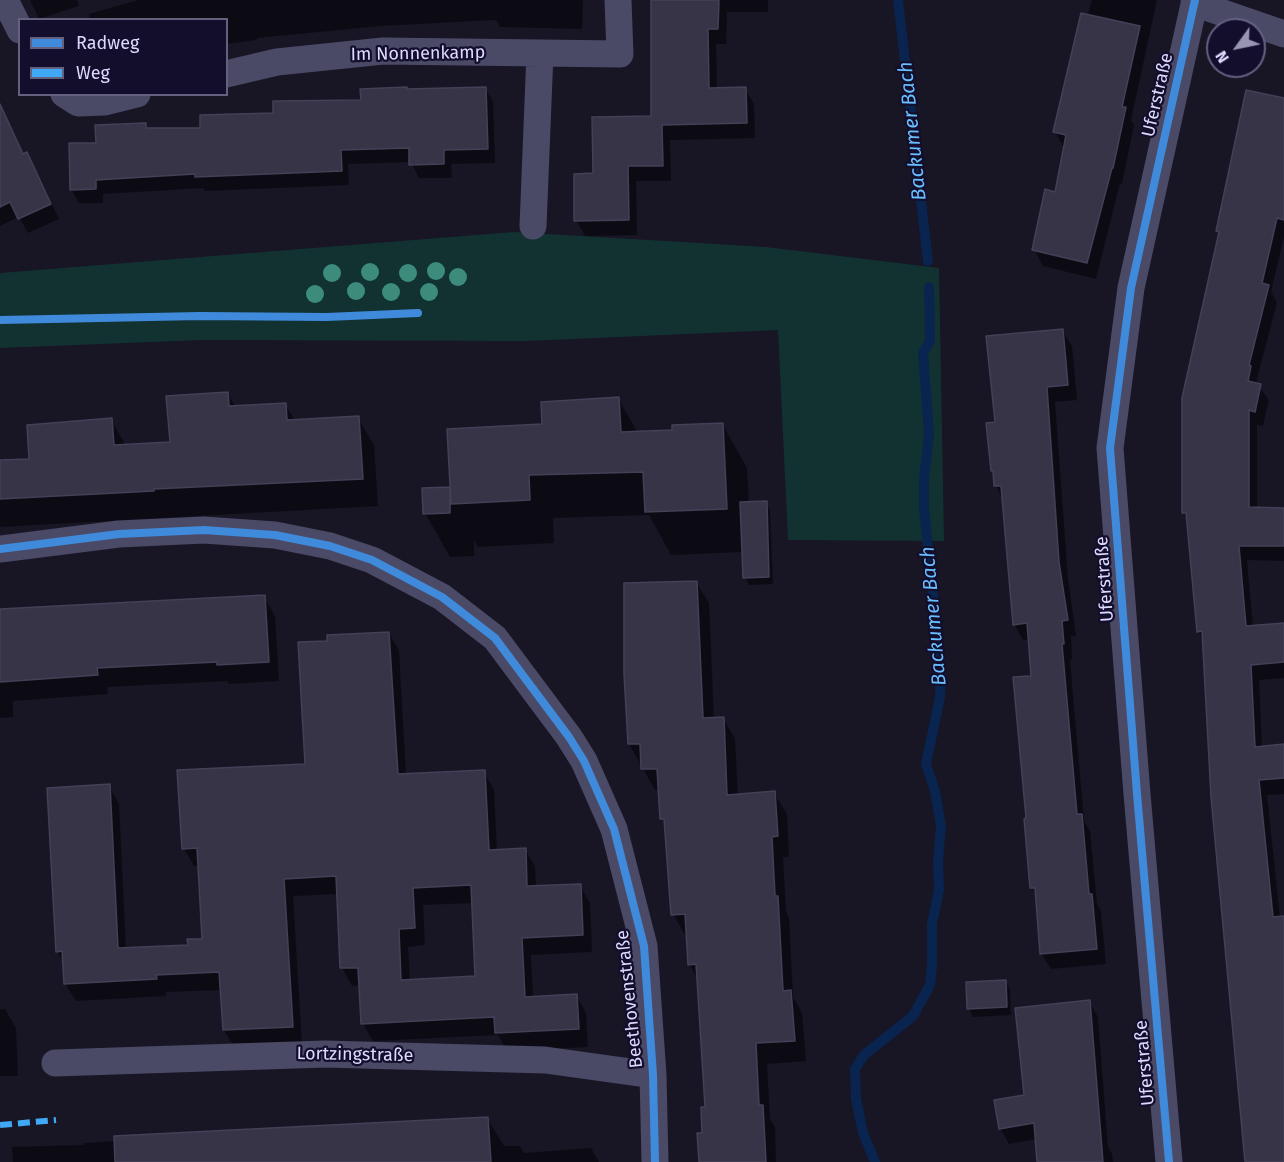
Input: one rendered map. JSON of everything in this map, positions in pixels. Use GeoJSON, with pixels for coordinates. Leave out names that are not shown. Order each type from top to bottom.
{"type":"FeatureCollection","features":[{"type":"Feature","properties":{"kind":"street"},"geometry":{"type":"LineString","coordinates":[[5,0],[18,26]]}},
{"type":"Feature","properties":{"kind":"street","name":"Im Nonnenkamp"},"geometry":{"type":"LineString","coordinates":[[228,74],[278,62],[383,51],[620,54],[618,0]]}},
{"type":"Feature","properties":{"kind":"street"},"geometry":{"type":"LineString","coordinates":[[1194,2],[1284,34]]}},
{"type":"Feature","properties":{"kind":"street","name":"Uferstraße"},"geometry":{"type":"LineString","coordinates":[[1169,1162],[1110,448],[1131,288],[1194,2]]}},
{"type":"Feature","properties":{"kind":"street"},"geometry":{"type":"LineString","coordinates":[[533,226],[540,53]]}},
{"type":"Feature","properties":{"kind":"street"},"geometry":{"type":"LineString","coordinates":[[67,96],[78,103],[105,102],[129,96]]}},
{"type":"Feature","properties":{"kind":"street","name":"Beethovenstraße"},"geometry":{"type":"LineString","coordinates":[[0,549],[119,534],[204,530],[275,535],[330,546],[372,560],[442,597],[495,638],[569,737],[584,762],[614,829],[644,945],[653,1075],[655,1162]]}},
{"type":"Feature","properties":{"kind":"street","name":"Lortzingstraße"},"geometry":{"type":"LineString","coordinates":[[55,1063],[325,1053],[545,1060],[653,1075]]}},
{"type":"Feature","properties":{"kind":"green space"},"geometry":{"type":"Polygon","coordinates":[[[514,232],[766,247],[939,268],[944,541],[788,540],[778,330],[527,341],[202,340],[0,348],[0,273],[514,232]]]}},
{"type":"Feature","properties":{"kind":"building"},"geometry":{"type":"Polygon","coordinates":[[[651,0],[719,0],[718,29],[708,29],[709,88],[746,87],[747,123],[662,125],[663,166],[628,166],[629,220],[574,221],[574,174],[593,173],[592,117],[651,116],[651,0]]]}},
{"type":"Feature","properties":{"kind":"building"},"geometry":{"type":"Polygon","coordinates":[[[1081,13],[1140,26],[1122,107],[1126,107],[1113,168],[1087,263],[1032,250],[1045,189],[1055,192],[1066,135],[1053,132],[1081,13]]]}},
{"type":"Feature","properties":{"kind":"building"},"geometry":{"type":"Polygon","coordinates":[[[407,87],[407,89],[486,87],[488,149],[444,150],[444,164],[409,165],[409,148],[341,150],[342,171],[195,177],[195,174],[96,180],[96,189],[70,190],[69,143],[96,143],[95,125],[146,123],[146,128],[200,128],[200,115],[273,113],[273,101],[361,100],[360,89],[407,87]]]}},
{"type":"Feature","properties":{"kind":"building"},"geometry":{"type":"Polygon","coordinates":[[[1246,90],[1284,98],[1284,220],[1277,218],[1262,283],[1269,285],[1249,365],[1251,366],[1248,381],[1261,384],[1255,412],[1249,410],[1249,507],[1284,508],[1284,546],[1239,546],[1246,626],[1284,623],[1284,662],[1251,665],[1255,747],[1284,744],[1284,778],[1259,780],[1273,917],[1284,916],[1284,1162],[1245,1162],[1211,797],[1202,631],[1197,632],[1186,513],[1182,513],[1182,398],[1219,232],[1216,231],[1246,90]]]}},
{"type":"Feature","properties":{"kind":"building"},"geometry":{"type":"Polygon","coordinates":[[[0,104],[23,154],[27,152],[51,204],[18,219],[10,202],[0,207],[0,104]]]}},
{"type":"Feature","properties":{"kind":"building"},"geometry":{"type":"Polygon","coordinates":[[[1063,329],[1068,385],[1047,387],[1059,562],[1068,620],[1062,621],[1064,644],[1062,644],[1077,814],[1082,814],[1089,894],[1092,894],[1097,949],[1040,954],[1035,888],[1030,888],[1013,677],[1031,676],[1027,623],[1013,625],[1001,486],[994,486],[993,471],[991,471],[986,423],[995,422],[986,336],[1063,329]]]}},
{"type":"Feature","properties":{"kind":"building"},"geometry":{"type":"Polygon","coordinates":[[[228,392],[229,406],[286,403],[287,420],[359,416],[363,479],[0,499],[0,460],[29,459],[27,425],[112,418],[114,445],[170,442],[166,396],[228,392]]]}},
{"type":"Feature","properties":{"kind":"building"},"geometry":{"type":"Polygon","coordinates":[[[619,397],[621,432],[672,430],[672,425],[723,423],[727,509],[645,512],[643,472],[529,475],[530,500],[451,504],[447,429],[542,424],[541,402],[619,397]]]}},
{"type":"Feature","properties":{"kind":"building"},"geometry":{"type":"Polygon","coordinates":[[[450,487],[450,513],[423,514],[422,488],[450,487]]]}},
{"type":"Feature","properties":{"kind":"building"},"geometry":{"type":"Polygon","coordinates":[[[767,501],[769,577],[743,578],[740,502],[767,501]]]}},
{"type":"Feature","properties":{"kind":"building"},"geometry":{"type":"Polygon","coordinates":[[[697,581],[703,718],[724,717],[727,795],[775,791],[778,836],[772,837],[775,896],[778,896],[783,991],[791,990],[795,1041],[756,1043],[759,1105],[763,1105],[766,1162],[699,1162],[697,1133],[702,1133],[701,1107],[705,1107],[696,964],[688,965],[685,914],[671,915],[664,819],[660,819],[657,769],[641,769],[640,744],[628,744],[624,674],[624,583],[697,581]]]}},
{"type":"Feature","properties":{"kind":"building"},"geometry":{"type":"Polygon","coordinates":[[[265,595],[269,662],[217,665],[217,662],[97,668],[98,675],[0,682],[0,609],[265,595]]]}},
{"type":"Feature","properties":{"kind":"building"},"geometry":{"type":"Polygon","coordinates":[[[389,632],[398,774],[485,770],[489,850],[526,848],[527,886],[581,884],[583,935],[522,938],[525,997],[577,994],[579,1029],[495,1033],[494,1017],[361,1024],[358,968],[340,968],[336,876],[284,879],[293,1027],[223,1030],[219,972],[156,975],[157,979],[64,984],[62,951],[56,952],[47,788],[110,784],[118,948],[188,945],[187,939],[202,939],[197,848],[182,849],[177,770],[305,764],[298,642],[327,641],[327,635],[389,632]],[[471,885],[413,888],[415,928],[399,929],[401,980],[475,976],[471,885]]]}},
{"type":"Feature","properties":{"kind":"building"},"geometry":{"type":"Polygon","coordinates":[[[1006,980],[1007,1007],[967,1009],[966,982],[1006,980]]]}},
{"type":"Feature","properties":{"kind":"building"},"geometry":{"type":"Polygon","coordinates":[[[1090,1000],[1103,1162],[1037,1162],[1034,1123],[999,1129],[994,1100],[1024,1095],[1015,1008],[1090,1000]]]}},
{"type":"Feature","properties":{"kind":"building"},"geometry":{"type":"Polygon","coordinates":[[[488,1117],[491,1162],[115,1162],[114,1136],[488,1117]]]}},
{"type":"Feature","properties":{"kind":"waterway","name":"Backumer Bach"},"geometry":{"type":"LineString","coordinates":[[898,0],[928,261]]}},
{"type":"Feature","properties":{"kind":"waterway","name":"Backumer Bach"},"geometry":{"type":"LineString","coordinates":[[875,1162],[863,1133],[856,1099],[855,1069],[864,1055],[913,1016],[930,985],[932,924],[939,890],[938,861],[941,826],[935,791],[926,764],[940,697],[941,670],[924,510],[924,479],[929,434],[923,353],[930,341],[929,287]]}},
{"type":"Feature","properties":{"kind":"marked path"},"geometry":{"type":"LineString","coordinates":[[0,1125],[56,1120]]}},
{"type":"Feature","properties":{"kind":"cycle path"},"geometry":{"type":"LineString","coordinates":[[1169,1162],[1110,448],[1131,288],[1195,0]]}},
{"type":"Feature","properties":{"kind":"cycle path"},"geometry":{"type":"LineString","coordinates":[[0,320],[200,316],[327,317],[418,313]]}},
{"type":"Feature","properties":{"kind":"cycle path"},"geometry":{"type":"LineString","coordinates":[[0,549],[119,534],[204,530],[275,535],[330,546],[372,560],[442,597],[495,638],[569,737],[584,761],[614,829],[644,946],[653,1075],[655,1162]]}}]}
